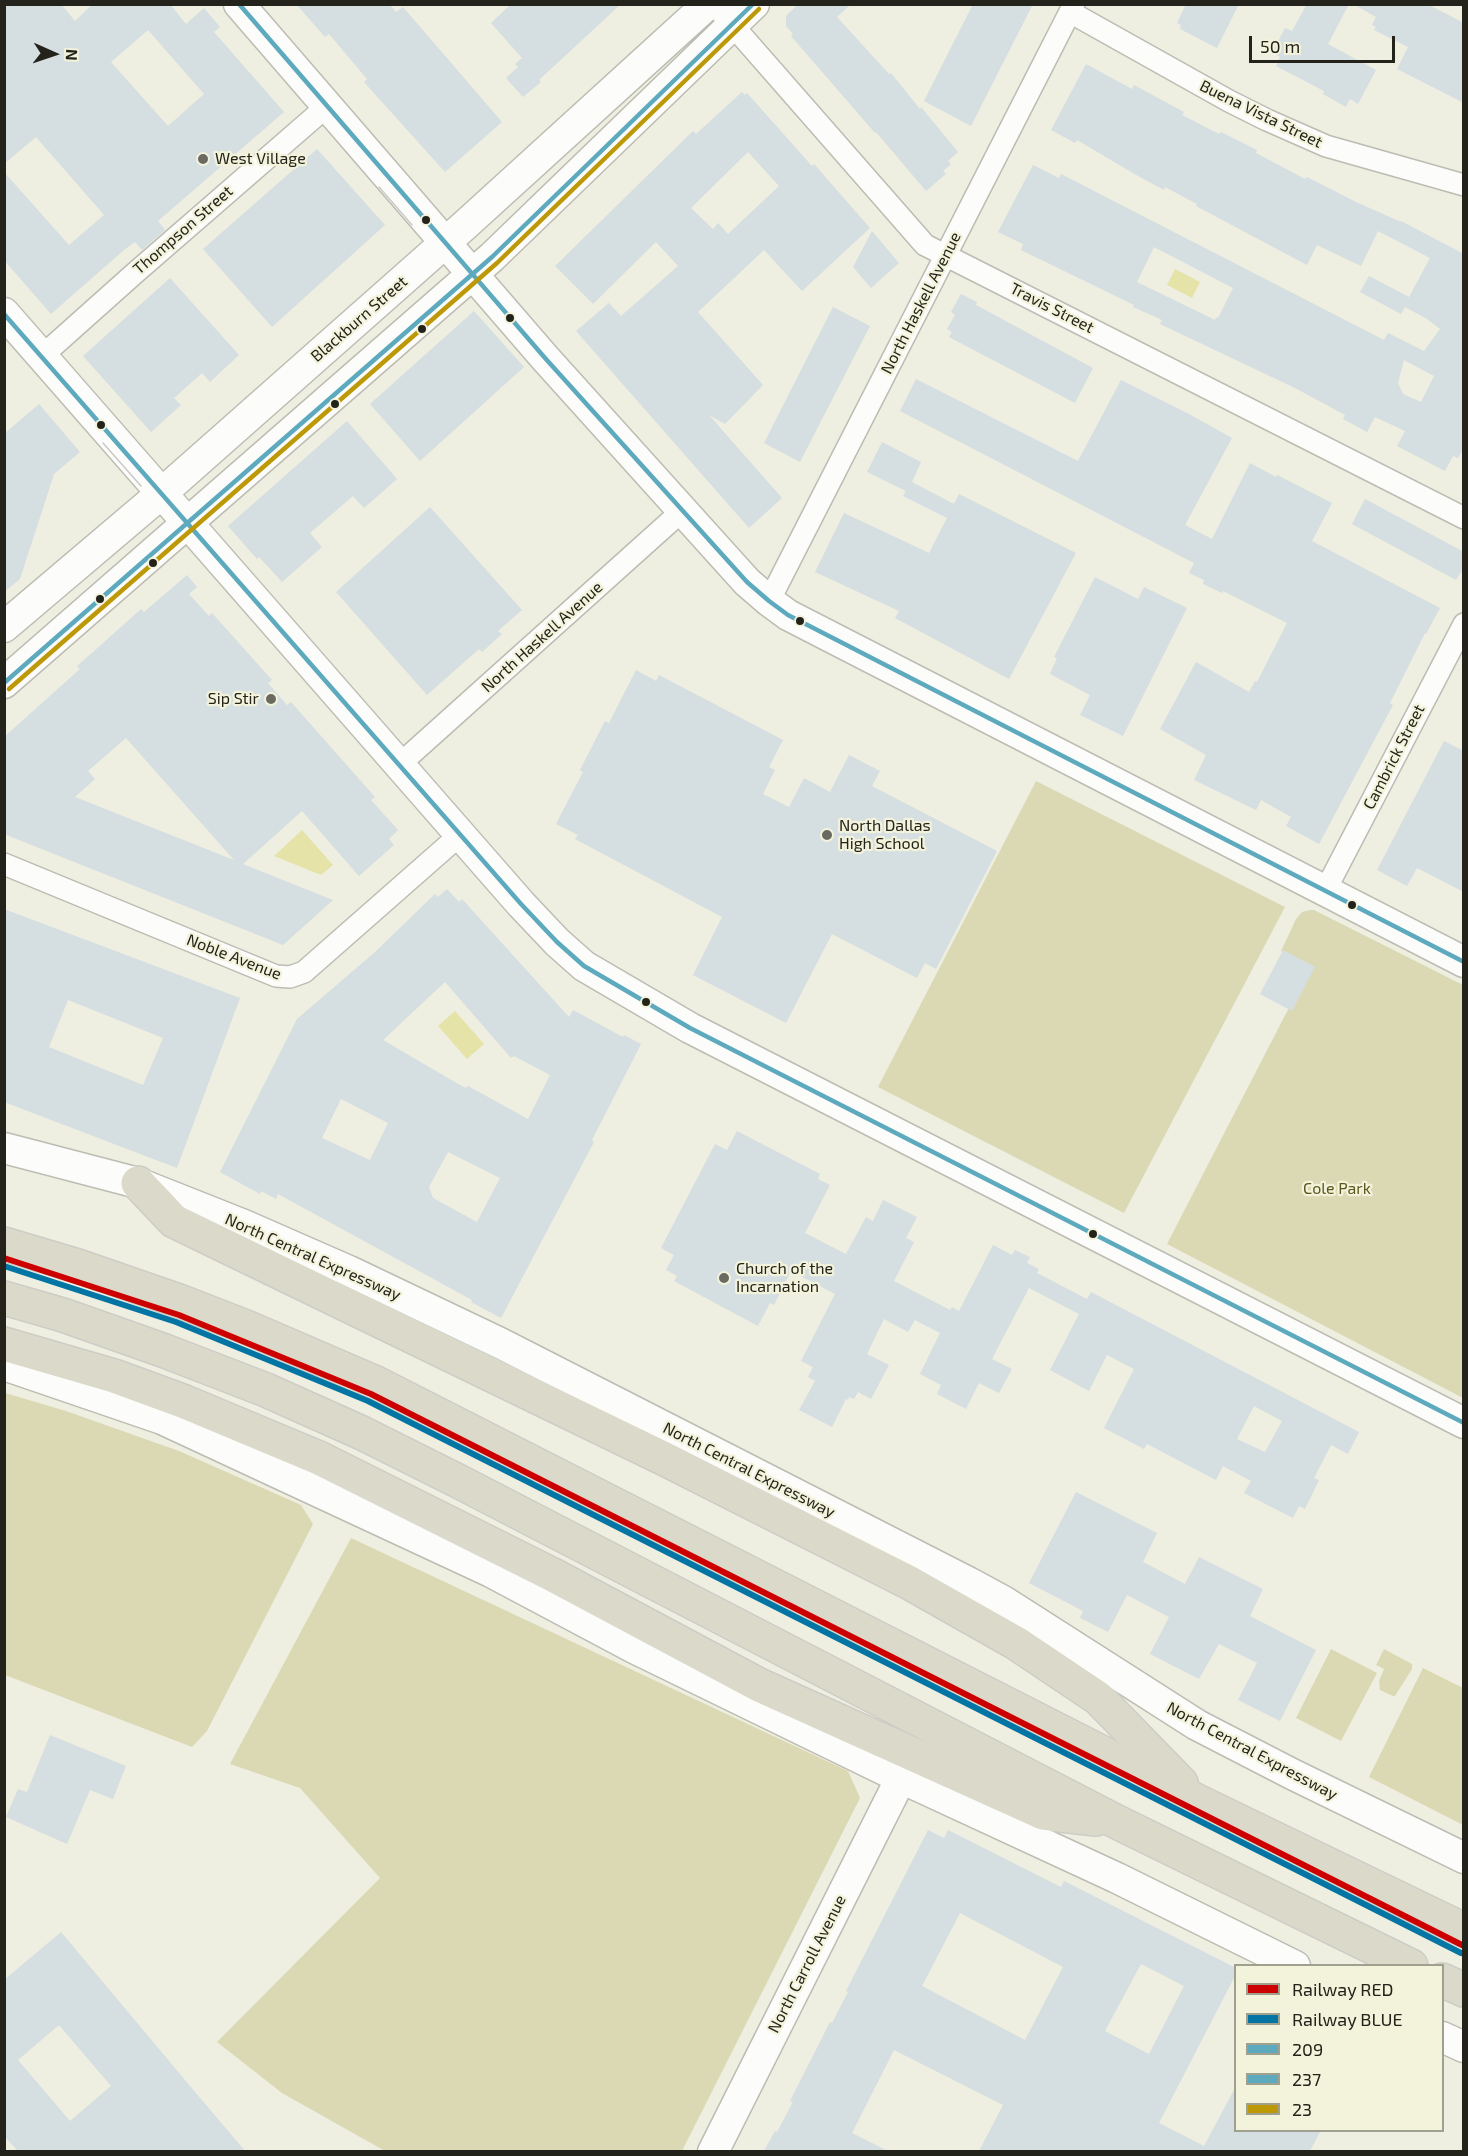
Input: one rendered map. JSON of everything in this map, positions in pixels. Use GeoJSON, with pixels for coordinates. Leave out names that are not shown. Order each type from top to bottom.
{"type":"FeatureCollection","features":[{"type":"Feature","properties":{"kind":"highway"},"geometry":{"type":"LineString","coordinates":[[138,1183],[174,1221],[697,1475],[910,1583],[1016,1643],[1098,1698],[1199,1802]]}},
{"type":"Feature","properties":{"kind":"highway"},"geometry":{"type":"LineString","coordinates":[[4,1244],[78,1266],[179,1301],[376,1383],[1199,1802],[1464,1930]]}},
{"type":"Feature","properties":{"kind":"highway"},"geometry":{"type":"LineString","coordinates":[[4,1298],[63,1315],[165,1351],[266,1390],[362,1433],[1115,1821],[1409,1964]]}},
{"type":"Feature","properties":{"kind":"highway"},"geometry":{"type":"LineString","coordinates":[[4,1344],[114,1376],[185,1402],[319,1458],[590,1594],[759,1685],[1043,1813],[1115,1821]]}},
{"type":"Feature","properties":{"kind":"highway"},"geometry":{"type":"LineString","coordinates":[[1444,1980],[1464,1990]]}},
{"type":"Feature","properties":{"kind":"street"},"geometry":{"type":"LineString","coordinates":[[239,4],[472,274],[747,582],[769,601],[798,621],[1464,962]]}},
{"type":"Feature","properties":{"kind":"street","name":"Blackburn Street"},"geometry":{"type":"LineString","coordinates":[[4,627],[162,493],[445,243],[708,4]]}},
{"type":"Feature","properties":{"kind":"street"},"geometry":{"type":"LineString","coordinates":[[4,683],[510,241],[723,15],[754,4]]}},
{"type":"Feature","properties":{"kind":"street","name":"Buena Vista Street"},"geometry":{"type":"LineString","coordinates":[[1072,8],[1229,101],[1277,124],[1326,146],[1464,185]]}},
{"type":"Feature","properties":{"kind":"street","name":"North Haskell Avenue"},"geometry":{"type":"LineString","coordinates":[[769,601],[1072,8]]}},
{"type":"Feature","properties":{"kind":"street","name":"Travis Street"},"geometry":{"type":"LineString","coordinates":[[723,15],[925,245],[1464,518]]}},
{"type":"Feature","properties":{"kind":"street","name":"Thompson Street"},"geometry":{"type":"LineString","coordinates":[[42,356],[326,107]]}},
{"type":"Feature","properties":{"kind":"street"},"geometry":{"type":"LineString","coordinates":[[4,313],[542,927],[584,966],[690,1028],[1464,1423]]}},
{"type":"Feature","properties":{"kind":"street","name":"North Haskell Avenue"},"geometry":{"type":"LineString","coordinates":[[400,765],[683,510]]}},
{"type":"Feature","properties":{"kind":"street","name":"Cambrick Street"},"geometry":{"type":"LineString","coordinates":[[1325,891],[1464,624]]}},
{"type":"Feature","properties":{"kind":"street","name":"Noble Avenue"},"geometry":{"type":"LineString","coordinates":[[4,864],[276,976],[290,977],[304,972],[461,834]]}},
{"type":"Feature","properties":{"kind":"street","name":"North Central Expressway"},"geometry":{"type":"LineString","coordinates":[[4,1148],[138,1183],[244,1225],[349,1271],[575,1380],[1003,1601],[1197,1725],[1464,1858]]}},
{"type":"Feature","properties":{"kind":"street"},"geometry":{"type":"LineString","coordinates":[[4,1365],[162,1419],[491,1572],[634,1648],[1293,1964]]}},
{"type":"Feature","properties":{"kind":"street","name":"North Carroll Avenue"},"geometry":{"type":"LineString","coordinates":[[713,2151],[901,1778]]}},
{"type":"Feature","properties":{"kind":"street"},"geometry":{"type":"LineString","coordinates":[[1444,2037],[1464,2047]]}},
{"type":"Feature","properties":{"kind":"green space"},"geometry":{"type":"Polygon","coordinates":[[[1036,781],[1285,907],[1124,1213],[878,1087],[1036,781]]]}},
{"type":"Feature","properties":{"kind":"green space","name":"Cole Park"},"geometry":{"type":"Polygon","coordinates":[[[1310,910],[1463,985],[1463,1398],[1167,1244],[1310,967],[1281,951],[1296,919],[1302,912],[1310,910]]]}},
{"type":"Feature","properties":{"kind":"green space"},"geometry":{"type":"Polygon","coordinates":[[[5,1393],[66,1411],[179,1451],[301,1505],[313,1524],[207,1731],[192,1747],[5,1675],[5,1393]]]}},
{"type":"Feature","properties":{"kind":"green space"},"geometry":{"type":"Polygon","coordinates":[[[351,1538],[848,1771],[860,1798],[682,2151],[385,2151],[282,2093],[217,2042],[380,1878],[300,1788],[230,1764],[351,1538]]]}},
{"type":"Feature","properties":{"kind":"green space"},"geometry":{"type":"Polygon","coordinates":[[[1331,1649],[1377,1673],[1341,1741],[1296,1718],[1331,1649]]]}},
{"type":"Feature","properties":{"kind":"green space"},"geometry":{"type":"Polygon","coordinates":[[[1384,1649],[1412,1664],[1412,1669],[1395,1696],[1380,1690],[1379,1681],[1384,1669],[1376,1665],[1384,1649]]]}},
{"type":"Feature","properties":{"kind":"green space"},"geometry":{"type":"Polygon","coordinates":[[[1423,1668],[1463,1688],[1463,1825],[1369,1777],[1423,1668]]]}},
{"type":"Feature","properties":{"kind":"shaded area"},"geometry":{"type":"Polygon","coordinates":[[[1175,269],[1200,282],[1192,298],[1167,285],[1175,269]]]}},
{"type":"Feature","properties":{"kind":"shaded area"},"geometry":{"type":"Polygon","coordinates":[[[302,830],[333,865],[321,875],[274,856],[302,830]]]}},
{"type":"Feature","properties":{"kind":"shaded area"},"geometry":{"type":"Polygon","coordinates":[[[455,1011],[484,1044],[467,1059],[438,1026],[455,1011]]]}},
{"type":"Feature","properties":{"kind":"building"},"geometry":{"type":"Polygon","coordinates":[[[4,4],[61,4],[75,21],[93,4],[170,4],[186,24],[204,8],[220,27],[214,32],[284,112],[158,221],[165,230],[142,250],[135,242],[51,314],[4,260],[4,172],[69,245],[104,215],[36,137],[4,164],[4,4]],[[148,30],[111,62],[168,126],[204,94],[148,30]]]}},
{"type":"Feature","properties":{"kind":"building"},"geometry":{"type":"Polygon","coordinates":[[[296,4],[389,4],[396,12],[403,7],[502,122],[445,172],[364,82],[367,79],[329,34],[325,37],[296,4]]]}},
{"type":"Feature","properties":{"kind":"building"},"geometry":{"type":"Polygon","coordinates":[[[511,4],[621,4],[523,97],[506,78],[518,67],[515,64],[522,58],[491,23],[511,4]]]}},
{"type":"Feature","properties":{"kind":"building"},"geometry":{"type":"Polygon","coordinates":[[[798,4],[851,4],[837,17],[889,74],[891,73],[958,152],[948,161],[951,164],[943,171],[946,174],[926,191],[791,36],[793,34],[786,26],[786,16],[798,4]]]}},
{"type":"Feature","properties":{"kind":"building"},"geometry":{"type":"Polygon","coordinates":[[[973,4],[1033,4],[971,126],[924,101],[973,4]]]}},
{"type":"Feature","properties":{"kind":"building"},"geometry":{"type":"Polygon","coordinates":[[[1186,4],[1239,4],[1217,48],[1180,29],[1181,25],[1177,23],[1186,4]]]}},
{"type":"Feature","properties":{"kind":"building"},"geometry":{"type":"Polygon","coordinates":[[[1307,4],[1349,4],[1328,44],[1376,70],[1358,104],[1350,99],[1346,107],[1323,94],[1324,91],[1276,66],[1280,57],[1272,53],[1285,28],[1292,31],[1307,4]]]}},
{"type":"Feature","properties":{"kind":"building"},"geometry":{"type":"Polygon","coordinates":[[[1353,4],[1427,4],[1464,23],[1464,103],[1397,69],[1408,47],[1374,30],[1376,27],[1372,25],[1376,17],[1353,4]]]}},
{"type":"Feature","properties":{"kind":"building"},"geometry":{"type":"Polygon","coordinates":[[[1086,64],[1132,89],[1134,85],[1184,112],[1182,115],[1257,150],[1256,153],[1305,179],[1307,177],[1356,202],[1401,221],[1464,254],[1464,447],[1458,458],[1453,456],[1445,471],[1397,446],[1405,431],[1375,417],[1367,432],[1343,419],[1345,415],[1295,388],[1160,324],[1162,320],[1133,307],[1134,305],[1021,250],[1023,244],[998,232],[1033,165],[1059,178],[1061,174],[1384,340],[1388,333],[1424,351],[1440,329],[1405,307],[1401,314],[1360,292],[1369,276],[1409,297],[1430,258],[1378,231],[1361,266],[1317,245],[1307,265],[1165,187],[1164,190],[1138,176],[1077,140],[1075,143],[1051,130],[1086,64]],[[1154,247],[1137,282],[1215,320],[1216,317],[1218,318],[1233,288],[1154,247]],[[1404,360],[1398,383],[1403,394],[1421,402],[1434,376],[1404,360]]]}},
{"type":"Feature","properties":{"kind":"building"},"geometry":{"type":"Polygon","coordinates":[[[742,92],[745,95],[747,93],[870,228],[802,291],[764,250],[698,312],[763,385],[725,424],[709,415],[782,498],[749,528],[576,331],[609,303],[621,316],[678,266],[656,242],[593,304],[555,266],[693,131],[696,134],[742,92]],[[748,152],[691,208],[713,229],[718,223],[728,234],[779,186],[748,152]]]}},
{"type":"Feature","properties":{"kind":"building"},"geometry":{"type":"Polygon","coordinates":[[[317,149],[385,225],[272,327],[203,249],[317,149]]]}},
{"type":"Feature","properties":{"kind":"building"},"geometry":{"type":"Polygon","coordinates":[[[872,231],[899,263],[871,288],[853,267],[872,231]]]}},
{"type":"Feature","properties":{"kind":"building"},"geometry":{"type":"Polygon","coordinates":[[[170,278],[239,355],[210,382],[202,373],[174,398],[181,405],[151,432],[83,356],[170,278]]]}},
{"type":"Feature","properties":{"kind":"building"},"geometry":{"type":"Polygon","coordinates":[[[961,294],[977,302],[976,305],[1093,368],[1075,403],[949,337],[952,332],[947,329],[955,315],[951,312],[961,294]]]}},
{"type":"Feature","properties":{"kind":"building"},"geometry":{"type":"Polygon","coordinates":[[[833,307],[870,326],[800,462],[764,443],[833,307]]]}},
{"type":"Feature","properties":{"kind":"building"},"geometry":{"type":"Polygon","coordinates":[[[474,311],[524,367],[420,461],[370,404],[474,311]]]}},
{"type":"Feature","properties":{"kind":"building"},"geometry":{"type":"Polygon","coordinates":[[[916,379],[1078,461],[1121,380],[1232,438],[1185,525],[1212,539],[1250,463],[1332,503],[1312,541],[1440,608],[1390,703],[1393,705],[1319,844],[1286,826],[1291,817],[1261,800],[1256,810],[1194,780],[1206,755],[1160,729],[1196,662],[1249,692],[1255,681],[1257,682],[1287,623],[1223,591],[1222,593],[1203,584],[1204,580],[1189,573],[1194,563],[900,411],[916,379]]]}},
{"type":"Feature","properties":{"kind":"building"},"geometry":{"type":"Polygon","coordinates":[[[39,404],[80,452],[54,474],[20,579],[4,592],[4,434],[39,404]]]}},
{"type":"Feature","properties":{"kind":"building"},"geometry":{"type":"Polygon","coordinates":[[[347,421],[397,479],[364,508],[353,496],[310,533],[322,547],[282,582],[259,557],[257,559],[228,526],[347,421]]]}},
{"type":"Feature","properties":{"kind":"building"},"geometry":{"type":"Polygon","coordinates":[[[882,442],[921,462],[912,482],[954,504],[959,494],[1076,553],[1009,679],[895,618],[899,611],[815,572],[844,513],[929,553],[947,518],[903,496],[906,491],[867,472],[882,442]]]}},
{"type":"Feature","properties":{"kind":"building"},"geometry":{"type":"Polygon","coordinates":[[[1365,499],[1464,552],[1464,567],[1456,580],[1352,524],[1365,499]]]}},
{"type":"Feature","properties":{"kind":"building"},"geometry":{"type":"Polygon","coordinates":[[[430,507],[522,610],[498,631],[502,634],[482,652],[479,649],[427,695],[336,592],[430,507]]]}},
{"type":"Feature","properties":{"kind":"building"},"geometry":{"type":"Polygon","coordinates":[[[187,575],[197,587],[189,594],[209,616],[212,613],[272,680],[268,683],[287,705],[291,702],[375,797],[371,800],[398,830],[389,839],[394,845],[359,876],[302,811],[243,864],[333,900],[283,945],[4,834],[4,737],[80,669],[77,666],[141,609],[144,612],[187,575]],[[126,738],[88,771],[95,779],[75,797],[234,860],[126,738]]]}},
{"type":"Feature","properties":{"kind":"building"},"geometry":{"type":"Polygon","coordinates":[[[1095,577],[1138,599],[1144,587],[1187,608],[1123,736],[1080,715],[1090,695],[1050,674],[1057,658],[1054,657],[1095,577]]]}},
{"type":"Feature","properties":{"kind":"building"},"geometry":{"type":"Polygon","coordinates":[[[636,670],[656,681],[659,675],[783,740],[769,767],[775,770],[763,794],[789,807],[804,778],[830,792],[849,755],[880,771],[872,786],[997,851],[936,969],[925,963],[917,978],[832,934],[786,1023],[693,975],[722,917],[575,839],[578,835],[556,824],[583,772],[580,770],[605,721],[609,723],[636,670]]]}},
{"type":"Feature","properties":{"kind":"building"},"geometry":{"type":"Polygon","coordinates":[[[1444,741],[1464,751],[1464,892],[1417,868],[1407,886],[1377,870],[1444,741]]]}},
{"type":"Feature","properties":{"kind":"building"},"geometry":{"type":"Polygon","coordinates":[[[447,889],[459,902],[462,899],[569,1017],[573,1010],[641,1044],[592,1140],[594,1142],[501,1318],[278,1194],[276,1199],[261,1191],[260,1194],[220,1172],[297,1019],[375,952],[435,894],[438,897],[447,889]],[[445,982],[383,1040],[453,1081],[466,1088],[468,1086],[528,1119],[550,1075],[514,1056],[511,1058],[445,982]],[[341,1099],[322,1138],[370,1160],[388,1123],[341,1099]],[[448,1152],[429,1187],[433,1198],[477,1222],[500,1178],[448,1152]]]}},
{"type":"Feature","properties":{"kind":"building"},"geometry":{"type":"Polygon","coordinates":[[[4,909],[240,998],[177,1168],[4,1102],[4,909]],[[68,1000],[49,1047],[143,1085],[163,1038],[68,1000]]]}},
{"type":"Feature","properties":{"kind":"building"},"geometry":{"type":"Polygon","coordinates":[[[1283,950],[1315,967],[1292,1011],[1260,994],[1283,950]]]}},
{"type":"Feature","properties":{"kind":"building"},"geometry":{"type":"Polygon","coordinates":[[[737,1131],[820,1174],[818,1179],[830,1185],[805,1233],[846,1254],[866,1217],[873,1221],[883,1200],[917,1217],[906,1238],[914,1242],[894,1281],[950,1310],[952,1307],[959,1311],[993,1245],[1012,1255],[1015,1250],[1030,1257],[1027,1263],[1039,1269],[1037,1273],[1087,1299],[1091,1292],[1359,1432],[1348,1454],[1331,1445],[1314,1478],[1319,1480],[1305,1509],[1299,1506],[1293,1518],[1244,1493],[1251,1481],[1223,1466],[1216,1480],[1147,1444],[1144,1449],[1104,1428],[1134,1369],[1107,1355],[1089,1391],[1050,1370],[1079,1314],[1029,1288],[992,1359],[1012,1369],[999,1393],[979,1383],[966,1409],[937,1394],[941,1385],[920,1374],[940,1333],[915,1320],[908,1332],[884,1319],[867,1354],[889,1365],[871,1399],[858,1392],[854,1399],[849,1397],[848,1400],[846,1399],[832,1427],[799,1410],[815,1381],[808,1377],[813,1367],[801,1361],[835,1294],[791,1271],[774,1305],[770,1303],[758,1326],[674,1281],[677,1276],[666,1270],[674,1255],[661,1248],[715,1144],[727,1150],[737,1131]],[[1254,1406],[1237,1439],[1265,1452],[1282,1421],[1254,1406]]]}},
{"type":"Feature","properties":{"kind":"building"},"geometry":{"type":"Polygon","coordinates":[[[1076,1492],[1157,1533],[1143,1562],[1185,1584],[1199,1557],[1263,1589],[1250,1616],[1316,1650],[1280,1721],[1238,1700],[1257,1663],[1219,1644],[1199,1679],[1150,1654],[1169,1617],[1127,1595],[1108,1632],[1080,1618],[1083,1611],[1029,1583],[1076,1492]]]}},
{"type":"Feature","properties":{"kind":"building"},"geometry":{"type":"Polygon","coordinates":[[[50,1735],[126,1766],[113,1799],[90,1790],[67,1844],[6,1817],[18,1789],[27,1792],[50,1735]]]}},
{"type":"Feature","properties":{"kind":"building"},"geometry":{"type":"Polygon","coordinates":[[[928,1830],[944,1838],[948,1830],[1061,1887],[1064,1881],[1234,1967],[1234,1978],[1159,2123],[1204,2146],[1234,2090],[1234,2132],[1320,2132],[1310,2151],[979,2151],[1003,2105],[894,2050],[852,2133],[888,2151],[764,2151],[793,2102],[790,2101],[848,1992],[846,1991],[928,1830]],[[960,1913],[922,1986],[1025,2040],[1063,1967],[960,1913]],[[1141,1964],[1105,2031],[1149,2054],[1184,1986],[1141,1964]]]}},
{"type":"Feature","properties":{"kind":"building"},"geometry":{"type":"Polygon","coordinates":[[[61,1932],[245,2151],[18,2151],[4,2136],[4,1980],[61,1932]],[[59,2025],[18,2060],[70,2121],[111,2086],[59,2025]]]}},
{"type":"Feature","properties":{"kind":"tram line"},"geometry":{"type":"LineString","coordinates":[[379,187],[412,225]]}},
{"type":"Feature","properties":{"kind":"tram line"},"geometry":{"type":"LineString","coordinates":[[103,443],[141,486]]}},
{"type":"Feature","properties":{"kind":"rail line","name":"RED"},"geometry":{"type":"LineString","coordinates":[[4,1258],[179,1315],[371,1394],[1464,1946]]}},
{"type":"Feature","properties":{"kind":"rail line","name":"BLUE"},"geometry":{"type":"LineString","coordinates":[[4,1266],[176,1322],[368,1401],[1461,1953]]}},
{"type":"Feature","properties":{"kind":"transit line","name":"209"},"geometry":{"type":"LineString","coordinates":[[239,4],[545,358],[747,582],[769,601],[788,615],[1464,962]]}},
{"type":"Feature","properties":{"kind":"transit line","name":"237"},"geometry":{"type":"LineString","coordinates":[[4,683],[492,257],[753,4]]}},
{"type":"Feature","properties":{"kind":"transit line","name":"23"},"geometry":{"type":"LineString","coordinates":[[9,689],[497,263],[759,9]]}},
{"type":"Feature","properties":{"kind":"transit line","name":"209"},"geometry":{"type":"LineString","coordinates":[[4,314],[521,904],[557,942],[584,966],[690,1028],[1464,1423]]}},
{"type":"Feature","properties":{"kind":"place","name":"West Village"},"geometry":{"type":"Point","coordinates":[203,159]}},
{"type":"Feature","properties":{"kind":"place","name":"Sip Stir"},"geometry":{"type":"Point","coordinates":[271,699]}},
{"type":"Feature","properties":{"kind":"place","name":"North Dallas High School"},"geometry":{"type":"Point","coordinates":[827,835]}},
{"type":"Feature","properties":{"kind":"place","name":"Church of the Incarnation"},"geometry":{"type":"Point","coordinates":[724,1278]}}]}
